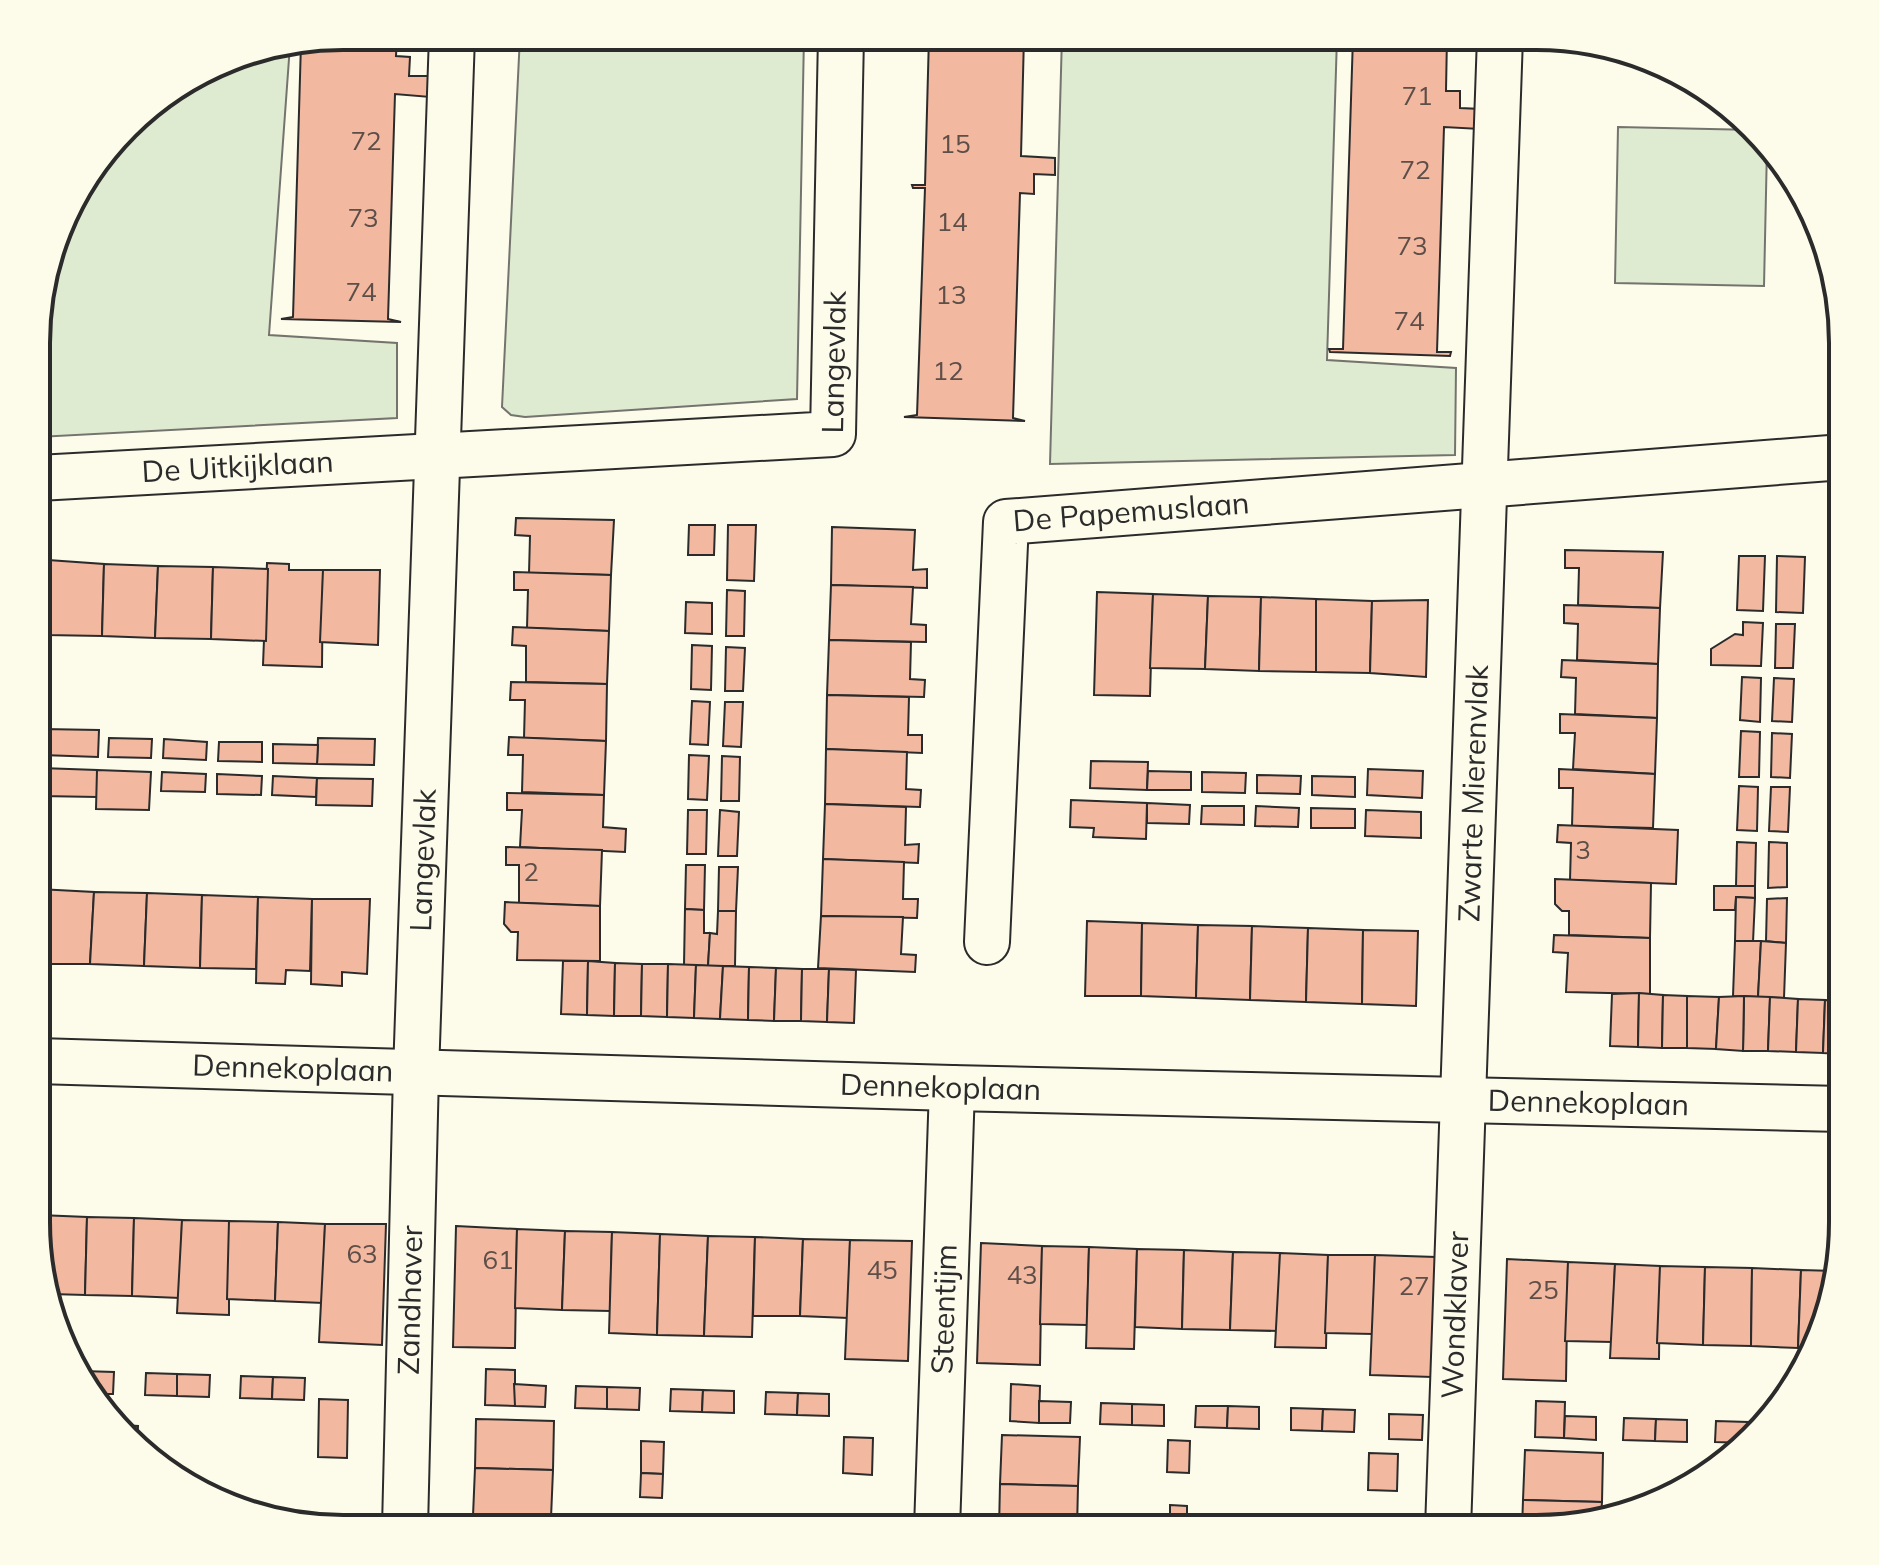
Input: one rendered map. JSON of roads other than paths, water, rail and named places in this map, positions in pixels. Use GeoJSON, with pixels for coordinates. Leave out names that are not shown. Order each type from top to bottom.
{"type":"FeatureCollection","features":[{"type":"Feature","properties":{"kind":"street","name":"Langevlak"},"geometry":{"type":"LineString","coordinates":[[416,1073],[451,50]]}},
{"type":"Feature","properties":{"kind":"street","name":"Langevlak"},"geometry":{"type":"LineString","coordinates":[[436,456],[833,434],[841,50]]}},
{"type":"Feature","properties":{"kind":"street","name":"Zwarte Mierenvlak"},"geometry":{"type":"LineString","coordinates":[[1465,1100],[1500,50]]}},
{"type":"Feature","properties":{"kind":"street","name":"De Uitkijklaan"},"geometry":{"type":"LineString","coordinates":[[50,477],[436,456]]}},
{"type":"Feature","properties":{"kind":"street"},"geometry":{"type":"LineString","coordinates":[[1484,486],[1829,458]]}},
{"type":"Feature","properties":{"kind":"street","name":"De Papemuslaan"},"geometry":{"type":"LineString","coordinates":[[987,942],[1006,522],[1484,486]]}},
{"type":"Feature","properties":{"kind":"street","name":"Dennekoplaan"},"geometry":{"type":"LineString","coordinates":[[50,1061],[952,1088],[1829,1109]]}},
{"type":"Feature","properties":{"kind":"street","name":"Zandhaver"},"geometry":{"type":"LineString","coordinates":[[405,1515],[416,1073]]}},
{"type":"Feature","properties":{"kind":"street","name":"Steentijm"},"geometry":{"type":"LineString","coordinates":[[937,1515],[952,1088]]}},
{"type":"Feature","properties":{"kind":"street","name":"Wondklaver"},"geometry":{"type":"LineString","coordinates":[[1449,1515],[1465,1100]]}}]}
